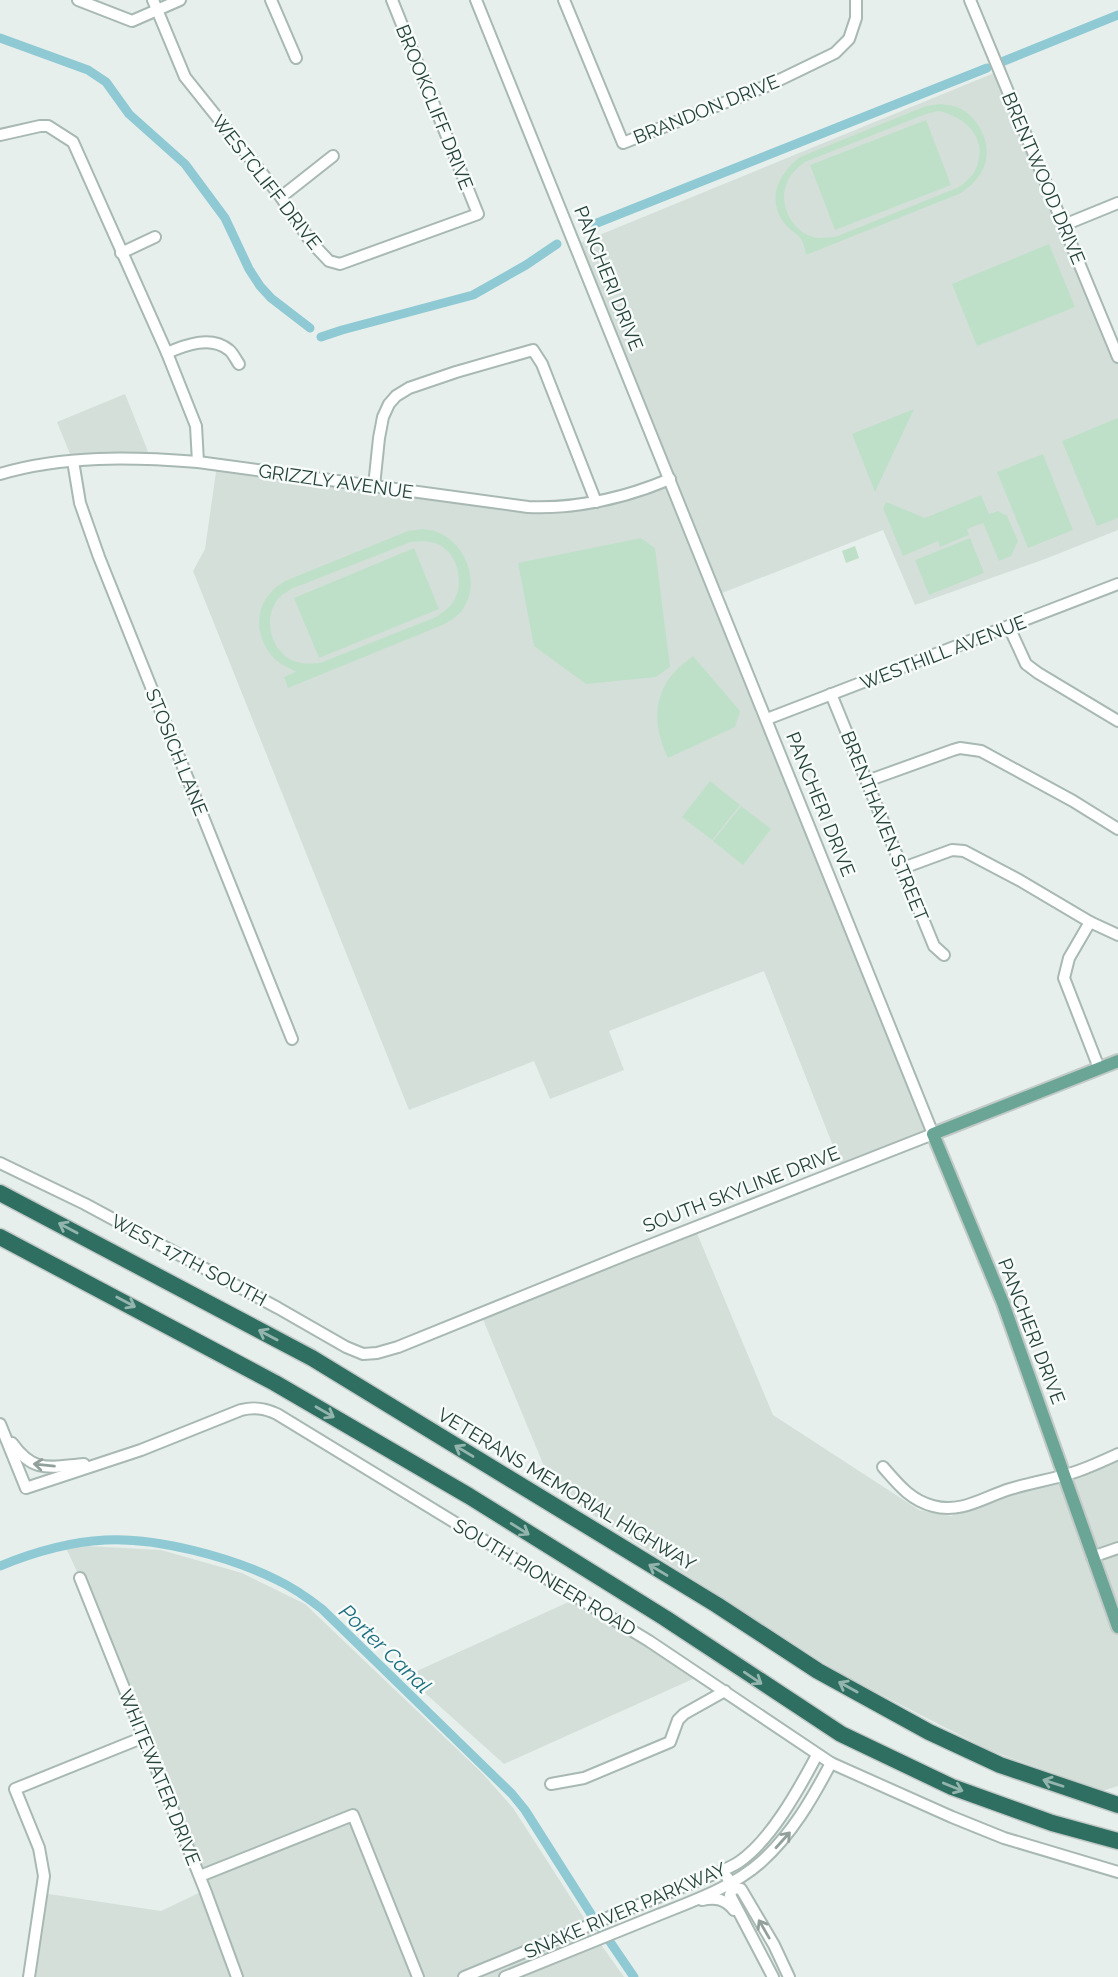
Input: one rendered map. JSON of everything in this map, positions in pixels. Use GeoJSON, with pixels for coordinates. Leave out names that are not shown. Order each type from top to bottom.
{"type":"FeatureCollection","features":[{"type":"Feature","properties":{"kind":"highway","name":"VETERANS MEMORIAL HIGHWAY"},"geometry":{"type":"LineString","coordinates":[[0,1193],[312,1358],[716,1605],[818,1671],[929,1732],[1000,1765],[1118,1805]]}},
{"type":"Feature","properties":{"kind":"highway"},"geometry":{"type":"LineString","coordinates":[[0,1237],[275,1383],[457,1489],[666,1618],[841,1734],[952,1787],[1052,1824],[1118,1841]]}},
{"type":"Feature","properties":{"kind":"main road","name":"SOUTH SKYLINE DRIVE"},"geometry":{"type":"LineString","coordinates":[[933,1134],[1118,1060]]}},
{"type":"Feature","properties":{"kind":"main road","name":"PANCHERI DRIVE"},"geometry":{"type":"LineString","coordinates":[[933,1134],[1003,1303],[1118,1627]]}},
{"type":"Feature","properties":{"kind":"street"},"geometry":{"type":"LineString","coordinates":[[78,0],[132,21],[155,5],[180,0]]}},
{"type":"Feature","properties":{"kind":"street"},"geometry":{"type":"LineString","coordinates":[[271,0],[296,58]]}},
{"type":"Feature","properties":{"kind":"street","name":"BROOKCLIFF DRIVE"},"geometry":{"type":"LineString","coordinates":[[393,0],[478,214]]}},
{"type":"Feature","properties":{"kind":"street","name":"PANCHERI DRIVE"},"geometry":{"type":"LineString","coordinates":[[476,0],[933,1134]]}},
{"type":"Feature","properties":{"kind":"street","name":"BRANDON DRIVE"},"geometry":{"type":"LineString","coordinates":[[564,0],[623,143],[769,85],[835,53],[849,39],[856,19],[856,0]]}},
{"type":"Feature","properties":{"kind":"street","name":"BRENTWOOD DRIVE"},"geometry":{"type":"LineString","coordinates":[[970,0],[1064,225],[1113,330],[1118,357]]}},
{"type":"Feature","properties":{"kind":"street","name":"WESTCLIFF DRIVE"},"geometry":{"type":"LineString","coordinates":[[155,5],[185,77],[281,197],[311,242],[329,261],[340,264],[478,214]]}},
{"type":"Feature","properties":{"kind":"street"},"geometry":{"type":"LineString","coordinates":[[0,135],[48,126],[73,142],[167,353],[196,426],[198,462]]}},
{"type":"Feature","properties":{"kind":"street"},"geometry":{"type":"LineString","coordinates":[[281,197],[332,156]]}},
{"type":"Feature","properties":{"kind":"street"},"geometry":{"type":"LineString","coordinates":[[1064,225],[1118,203]]}},
{"type":"Feature","properties":{"kind":"street"},"geometry":{"type":"LineString","coordinates":[[121,253],[155,237]]}},
{"type":"Feature","properties":{"kind":"street"},"geometry":{"type":"LineString","coordinates":[[167,353],[190,343],[201,342],[220,345],[230,350],[239,364]]}},
{"type":"Feature","properties":{"kind":"street"},"geometry":{"type":"LineString","coordinates":[[374,486],[383,417],[396,396],[409,388],[456,372],[533,350],[542,364],[596,502]]}},
{"type":"Feature","properties":{"kind":"street","name":"GRIZZLY AVENUE"},"geometry":{"type":"LineString","coordinates":[[0,474],[73,461],[127,458],[198,462],[548,508],[596,502],[652,487],[670,479]]}},
{"type":"Feature","properties":{"kind":"street","name":"STOSICH LANE"},"geometry":{"type":"LineString","coordinates":[[73,461],[80,503],[99,557],[292,1039]]}},
{"type":"Feature","properties":{"kind":"street","name":"WESTHILL AVENUE"},"geometry":{"type":"LineString","coordinates":[[767,719],[1118,584]]}},
{"type":"Feature","properties":{"kind":"street"},"geometry":{"type":"LineString","coordinates":[[1009,627],[1026,664],[1118,721]]}},
{"type":"Feature","properties":{"kind":"street","name":"BRENTHAVEN STREET"},"geometry":{"type":"LineString","coordinates":[[831,694],[934,946],[944,955]]}},
{"type":"Feature","properties":{"kind":"street"},"geometry":{"type":"LineString","coordinates":[[867,781],[953,750],[972,749],[981,751],[1038,782],[1118,829]]}},
{"type":"Feature","properties":{"kind":"street"},"geometry":{"type":"LineString","coordinates":[[903,868],[952,850],[964,851],[1118,935]]}},
{"type":"Feature","properties":{"kind":"street"},"geometry":{"type":"LineString","coordinates":[[1090,922],[1069,958],[1064,978],[1099,1068]]}},
{"type":"Feature","properties":{"kind":"street","name":"SOUTH SKYLINE DRIVE"},"geometry":{"type":"LineString","coordinates":[[377,1353],[398,1347],[933,1134]]}},
{"type":"Feature","properties":{"kind":"street","name":"WEST 17TH SOUTH"},"geometry":{"type":"LineString","coordinates":[[0,1163],[85,1204],[346,1347],[363,1354],[377,1353]]}},
{"type":"Feature","properties":{"kind":"street","name":"SOUTH PIONEER ROAD"},"geometry":{"type":"LineString","coordinates":[[1,1426],[26,1488],[141,1450],[241,1410],[254,1407],[268,1409],[649,1641],[831,1763],[1004,1838],[1118,1872]]}},
{"type":"Feature","properties":{"kind":"street"},"geometry":{"type":"LineString","coordinates":[[1,1426],[18,1451],[33,1464],[47,1467],[105,1462]]}},
{"type":"Feature","properties":{"kind":"street"},"geometry":{"type":"LineString","coordinates":[[883,1467],[902,1490],[915,1500],[934,1507],[950,1508],[965,1506],[1012,1489],[1064,1475],[1118,1454]]}},
{"type":"Feature","properties":{"kind":"street"},"geometry":{"type":"LineString","coordinates":[[1092,1557],[1118,1548]]}},
{"type":"Feature","properties":{"kind":"street","name":"WHITEWATER DRIVE"},"geometry":{"type":"LineString","coordinates":[[80,1578],[200,1877],[237,1977]]}},
{"type":"Feature","properties":{"kind":"street"},"geometry":{"type":"LineString","coordinates":[[551,1784],[584,1778],[670,1742],[678,1720],[684,1714],[725,1691]]}},
{"type":"Feature","properties":{"kind":"street"},"geometry":{"type":"LineString","coordinates":[[29,1977],[44,1876],[39,1848],[15,1789],[144,1737]]}},
{"type":"Feature","properties":{"kind":"street","name":"SNAKE RIVER PARKWAY"},"geometry":{"type":"LineString","coordinates":[[464,1977],[740,1862],[765,1838],[817,1755]]}},
{"type":"Feature","properties":{"kind":"street","name":"SNAKE RIVER PARKWAY"},"geometry":{"type":"LineString","coordinates":[[505,1977],[732,1886],[786,1837],[831,1763]]}},
{"type":"Feature","properties":{"kind":"street"},"geometry":{"type":"LineString","coordinates":[[200,1877],[353,1815],[418,1977]]}},
{"type":"Feature","properties":{"kind":"street"},"geometry":{"type":"LineString","coordinates":[[723,1870],[732,1886],[730,1895],[773,1977]]}},
{"type":"Feature","properties":{"kind":"street"},"geometry":{"type":"LineString","coordinates":[[732,1886],[741,1889],[774,1945],[789,1977]]}},
{"type":"Feature","properties":{"kind":"street"},"geometry":{"type":"LineString","coordinates":[[686,1904],[718,1899],[728,1903],[744,1922]]}},
{"type":"Feature","properties":{"kind":"shaded area"},"geometry":{"type":"Polygon","coordinates":[[[999,71],[1118,357],[1118,530],[915,605],[883,530],[717,595],[933,1134],[843,1171],[764,971],[609,1031],[624,1070],[550,1099],[534,1061],[409,1110],[193,571],[205,549],[217,465],[528,507],[596,502],[670,479],[575,245],[999,71]]]}},
{"type":"Feature","properties":{"kind":"shaded area"},"geometry":{"type":"Polygon","coordinates":[[[125,394],[151,459],[73,461],[57,422],[125,394]]]}},
{"type":"Feature","properties":{"kind":"shaded area"},"geometry":{"type":"Polygon","coordinates":[[[696,1231],[773,1415],[919,1510],[951,1516],[1118,1454],[1118,1786],[1102,1791],[989,1750],[841,1674],[554,1490],[482,1317],[696,1231]]]}},
{"type":"Feature","properties":{"kind":"shaded area"},"geometry":{"type":"Polygon","coordinates":[[[87,1546],[161,1550],[242,1573],[305,1604],[482,1773],[513,1808],[624,1977],[29,1977],[42,1893],[161,1911],[205,1890],[66,1548],[87,1546]]]}},
{"type":"Feature","properties":{"kind":"shaded area"},"geometry":{"type":"Polygon","coordinates":[[[573,1600],[695,1678],[504,1764],[406,1676],[573,1600]]]}},
{"type":"Feature","properties":{"kind":"green space"},"geometry":{"type":"Polygon","coordinates":[[[940,104],[957,107],[965,111],[978,125],[986,143],[987,153],[986,162],[977,178],[959,194],[806,255],[801,239],[784,223],[778,211],[776,193],[787,170],[800,157],[926,106],[940,104]],[[938,111],[926,114],[805,162],[790,177],[784,192],[786,210],[795,226],[810,236],[835,237],[959,187],[976,169],[980,156],[979,146],[976,137],[965,123],[938,111]]]}},
{"type":"Feature","properties":{"kind":"green space"},"geometry":{"type":"Polygon","coordinates":[[[926,120],[951,185],[835,230],[810,165],[926,120]]]}},
{"type":"Feature","properties":{"kind":"green space"},"geometry":{"type":"Polygon","coordinates":[[[1049,244],[1075,307],[977,346],[952,284],[1049,244]]]}},
{"type":"Feature","properties":{"kind":"green space"},"geometry":{"type":"Polygon","coordinates":[[[914,409],[875,492],[852,434],[914,409]]]}},
{"type":"Feature","properties":{"kind":"green space"},"geometry":{"type":"Polygon","coordinates":[[[1118,418],[1118,518],[1097,526],[1062,441],[1118,418]]]}},
{"type":"Feature","properties":{"kind":"green space"},"geometry":{"type":"Polygon","coordinates":[[[1043,454],[1073,530],[1028,548],[997,472],[1043,454]]]}},
{"type":"Feature","properties":{"kind":"green space"},"geometry":{"type":"Polygon","coordinates":[[[981,495],[989,514],[998,511],[1007,516],[1018,541],[1011,556],[999,561],[983,523],[967,529],[969,535],[940,547],[938,541],[903,556],[883,508],[886,502],[925,518],[981,495]]]}},
{"type":"Feature","properties":{"kind":"green space"},"geometry":{"type":"Polygon","coordinates":[[[423,529],[437,532],[458,547],[465,558],[471,581],[470,593],[459,614],[445,624],[288,688],[284,677],[296,672],[273,657],[262,640],[259,620],[265,600],[285,581],[408,531],[423,529]],[[411,542],[291,589],[278,599],[271,614],[271,630],[276,646],[292,660],[320,663],[436,617],[450,606],[455,598],[458,571],[450,554],[435,543],[411,542]]]}},
{"type":"Feature","properties":{"kind":"green space"},"geometry":{"type":"Polygon","coordinates":[[[641,538],[655,548],[670,667],[656,677],[586,684],[534,646],[518,563],[641,538]]]}},
{"type":"Feature","properties":{"kind":"green space"},"geometry":{"type":"Polygon","coordinates":[[[970,538],[984,573],[929,595],[915,560],[970,538]]]}},
{"type":"Feature","properties":{"kind":"green space"},"geometry":{"type":"Polygon","coordinates":[[[855,546],[859,558],[846,563],[842,551],[855,546]]]}},
{"type":"Feature","properties":{"kind":"green space"},"geometry":{"type":"Polygon","coordinates":[[[414,548],[439,609],[319,658],[294,598],[414,548]]]}},
{"type":"Feature","properties":{"kind":"green space"},"geometry":{"type":"Polygon","coordinates":[[[693,656],[740,711],[735,727],[668,758],[660,737],[658,705],[665,685],[672,675],[693,656]]]}},
{"type":"Feature","properties":{"kind":"green space"},"geometry":{"type":"Polygon","coordinates":[[[710,781],[740,805],[712,840],[682,817],[710,781]]]}},
{"type":"Feature","properties":{"kind":"green space"},"geometry":{"type":"Polygon","coordinates":[[[741,806],[771,829],[743,865],[713,841],[741,806]]]}},
{"type":"Feature","properties":{"kind":"waterway"},"geometry":{"type":"LineString","coordinates":[[1004,61],[1118,15]]}},
{"type":"Feature","properties":{"kind":"waterway"},"geometry":{"type":"LineString","coordinates":[[0,38],[88,70],[106,82],[129,114],[185,164],[225,218],[260,286],[271,298],[310,328]]}},
{"type":"Feature","properties":{"kind":"waterway"},"geometry":{"type":"LineString","coordinates":[[587,227],[987,68]]}},
{"type":"Feature","properties":{"kind":"waterway"},"geometry":{"type":"LineString","coordinates":[[321,337],[473,295],[557,244]]}},
{"type":"Feature","properties":{"kind":"waterway","name":"Porter Canal"},"geometry":{"type":"LineString","coordinates":[[0,1566],[64,1545],[125,1540],[170,1545],[216,1556],[277,1580],[301,1593],[322,1609],[512,1794],[634,1977]]}}]}
